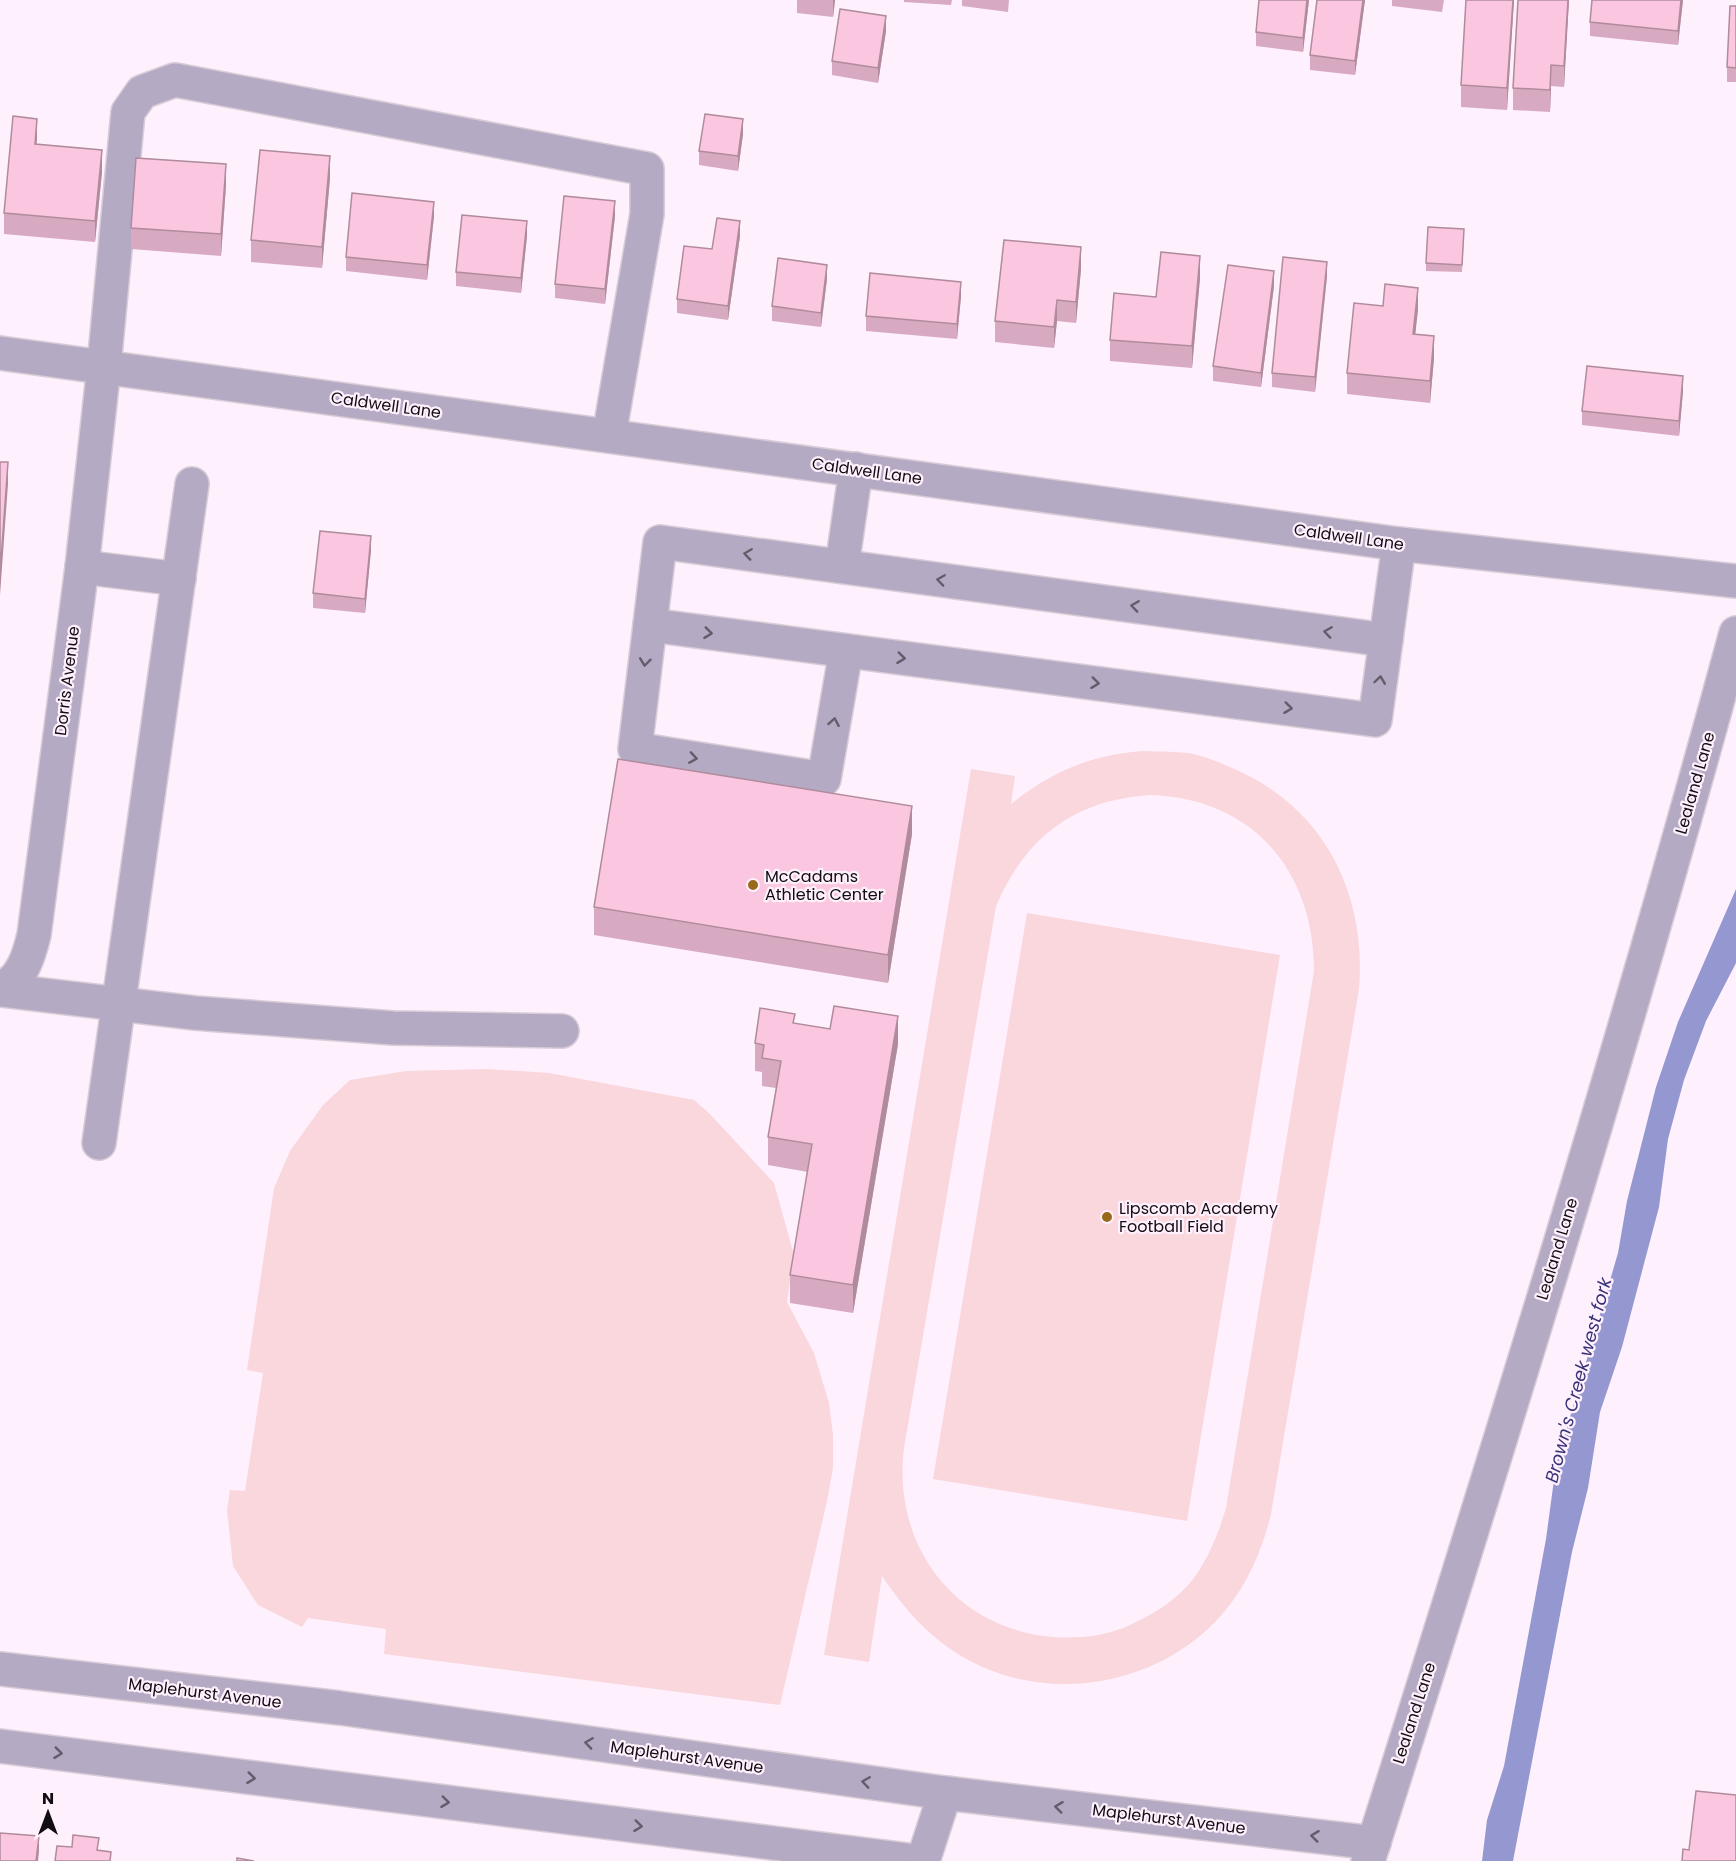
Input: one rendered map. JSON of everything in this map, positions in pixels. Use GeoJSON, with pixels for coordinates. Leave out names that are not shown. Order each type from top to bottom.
{"type":"FeatureCollection","features":[{"type":"Feature","properties":{"kind":"street","name":"Dorris Avenue"},"geometry":{"type":"LineString","coordinates":[[2,988],[13,981],[25,963],[34,935],[82,567],[128,112],[142,92],[175,80],[647,169],[646,214],[609,436]]}},
{"type":"Feature","properties":{"kind":"street","name":"Caldwell Lane"},"geometry":{"type":"LineString","coordinates":[[0,353],[1399,544],[1736,581]]}},
{"type":"Feature","properties":{"kind":"street"},"geometry":{"type":"LineString","coordinates":[[842,566],[856,469]]}},
{"type":"Feature","properties":{"kind":"street"},"geometry":{"type":"LineString","coordinates":[[99,1143],[192,484]]}},
{"type":"Feature","properties":{"kind":"street"},"geometry":{"type":"LineString","coordinates":[[846,651],[824,779],[635,749],[660,542],[1386,640]]}},
{"type":"Feature","properties":{"kind":"street"},"geometry":{"type":"LineString","coordinates":[[650,625],[1374,720],[1399,544]]}},
{"type":"Feature","properties":{"kind":"street"},"geometry":{"type":"LineString","coordinates":[[82,567],[179,579]]}},
{"type":"Feature","properties":{"kind":"street","name":"Lealand Lane"},"geometry":{"type":"LineString","coordinates":[[1371,1852],[1583,1166],[1703,756],[1736,633]]}},
{"type":"Feature","properties":{"kind":"street"},"geometry":{"type":"LineString","coordinates":[[2,988],[119,1005],[195,1013],[393,1028],[562,1031]]}},
{"type":"Feature","properties":{"kind":"street","name":"Maplehurst Avenue"},"geometry":{"type":"LineString","coordinates":[[0,1669],[340,1708],[1371,1852]]}},
{"type":"Feature","properties":{"kind":"street"},"geometry":{"type":"LineString","coordinates":[[0,1746],[916,1861]]}},
{"type":"Feature","properties":{"kind":"street"},"geometry":{"type":"LineString","coordinates":[[923,1861],[945,1794]]}},
{"type":"Feature","properties":{"kind":"shaded area"},"geometry":{"type":"Polygon","coordinates":[[[1143,751],[1193,754],[1232,768],[1264,784],[1291,805],[1314,829],[1333,856],[1346,886],[1355,919],[1360,953],[1359,989],[1271,1514],[1262,1544],[1243,1585],[1215,1622],[1188,1645],[1158,1663],[1126,1675],[1092,1682],[1057,1684],[1023,1680],[989,1670],[958,1654],[925,1629],[882,1576],[869,1662],[824,1655],[971,769],[1015,776],[1011,804],[1056,774],[1088,761],[1143,751]],[[1150,795],[1123,798],[1076,814],[1056,826],[1022,860],[996,906],[904,1448],[903,1484],[908,1517],[920,1548],[937,1576],[959,1599],[986,1617],[1017,1630],[1052,1637],[1084,1637],[1116,1631],[1152,1614],[1175,1598],[1194,1578],[1217,1535],[1226,1508],[1314,971],[1311,935],[1303,902],[1289,872],[1271,847],[1247,826],[1219,810],[1187,799],[1150,795]]]}},
{"type":"Feature","properties":{"kind":"shaded area","name":"Lipscomb Academy Football Field"},"geometry":{"type":"Polygon","coordinates":[[[1027,913],[1280,955],[1187,1521],[933,1479],[1027,913]]]}},
{"type":"Feature","properties":{"kind":"shaded area"},"geometry":{"type":"Polygon","coordinates":[[[487,1069],[549,1073],[694,1100],[710,1114],[774,1183],[794,1255],[787,1302],[814,1353],[829,1403],[833,1435],[833,1468],[827,1501],[780,1705],[384,1654],[386,1629],[308,1618],[302,1627],[258,1605],[233,1566],[227,1510],[230,1490],[245,1491],[263,1373],[247,1370],[274,1188],[290,1151],[323,1105],[350,1080],[406,1071],[487,1069]]]}},
{"type":"Feature","properties":{"kind":"water"},"geometry":{"type":"Polygon","coordinates":[[[1736,889],[1736,963],[1706,1021],[1684,1080],[1668,1139],[1659,1207],[1622,1347],[1600,1412],[1588,1488],[1572,1552],[1513,1861],[1482,1861],[1487,1820],[1504,1766],[1546,1539],[1556,1465],[1618,1253],[1627,1201],[1656,1087],[1678,1022],[1736,889]]]}},
{"type":"Feature","properties":{"kind":"building"},"geometry":{"type":"Polygon","coordinates":[[[1259,0],[1307,0],[1303,38],[1256,32],[1259,0]]]}},
{"type":"Feature","properties":{"kind":"building"},"geometry":{"type":"Polygon","coordinates":[[[1317,0],[1363,0],[1355,61],[1310,55],[1317,0]]]}},
{"type":"Feature","properties":{"kind":"building"},"geometry":{"type":"Polygon","coordinates":[[[1466,0],[1513,0],[1507,88],[1461,85],[1466,0]]]}},
{"type":"Feature","properties":{"kind":"building"},"geometry":{"type":"Polygon","coordinates":[[[1518,0],[1568,0],[1564,66],[1551,65],[1550,90],[1513,88],[1518,0]]]}},
{"type":"Feature","properties":{"kind":"building"},"geometry":{"type":"Polygon","coordinates":[[[1592,0],[1681,0],[1678,31],[1590,22],[1592,0]]]}},
{"type":"Feature","properties":{"kind":"building"},"geometry":{"type":"Polygon","coordinates":[[[1730,6],[1736,6],[1736,68],[1727,67],[1730,6]]]}},
{"type":"Feature","properties":{"kind":"building"},"geometry":{"type":"Polygon","coordinates":[[[840,9],[886,16],[878,68],[832,61],[840,9]]]}},
{"type":"Feature","properties":{"kind":"building"},"geometry":{"type":"Polygon","coordinates":[[[705,114],[743,119],[738,156],[699,151],[705,114]]]}},
{"type":"Feature","properties":{"kind":"building"},"geometry":{"type":"Polygon","coordinates":[[[13,116],[37,119],[35,144],[102,150],[95,221],[4,213],[13,116]]]}},
{"type":"Feature","properties":{"kind":"building"},"geometry":{"type":"Polygon","coordinates":[[[260,150],[330,156],[322,247],[251,240],[260,150]]]}},
{"type":"Feature","properties":{"kind":"building"},"geometry":{"type":"Polygon","coordinates":[[[136,158],[226,164],[221,234],[131,228],[136,158]]]}},
{"type":"Feature","properties":{"kind":"building"},"geometry":{"type":"Polygon","coordinates":[[[352,193],[434,202],[427,265],[346,257],[352,193]]]}},
{"type":"Feature","properties":{"kind":"building"},"geometry":{"type":"Polygon","coordinates":[[[564,196],[615,201],[605,289],[555,284],[564,196]]]}},
{"type":"Feature","properties":{"kind":"building"},"geometry":{"type":"Polygon","coordinates":[[[462,215],[527,221],[521,278],[456,272],[462,215]]]}},
{"type":"Feature","properties":{"kind":"building"},"geometry":{"type":"Polygon","coordinates":[[[717,218],[740,221],[728,306],[677,299],[684,246],[712,249],[717,218]]]}},
{"type":"Feature","properties":{"kind":"building"},"geometry":{"type":"Polygon","coordinates":[[[1428,227],[1464,229],[1462,265],[1426,263],[1428,227]]]}},
{"type":"Feature","properties":{"kind":"building"},"geometry":{"type":"Polygon","coordinates":[[[1004,240],[1081,247],[1076,302],[1057,300],[1054,327],[995,321],[1004,240]]]}},
{"type":"Feature","properties":{"kind":"building"},"geometry":{"type":"Polygon","coordinates":[[[1161,252],[1200,256],[1192,346],[1110,340],[1114,293],[1156,297],[1161,252]]]}},
{"type":"Feature","properties":{"kind":"building"},"geometry":{"type":"Polygon","coordinates":[[[1283,257],[1327,262],[1315,377],[1272,373],[1283,257]]]}},
{"type":"Feature","properties":{"kind":"building"},"geometry":{"type":"Polygon","coordinates":[[[778,258],[827,265],[821,313],[772,306],[778,258]]]}},
{"type":"Feature","properties":{"kind":"building"},"geometry":{"type":"Polygon","coordinates":[[[1228,265],[1274,271],[1261,373],[1213,366],[1228,265]]]}},
{"type":"Feature","properties":{"kind":"building"},"geometry":{"type":"Polygon","coordinates":[[[870,273],[961,282],[957,324],[866,316],[870,273]]]}},
{"type":"Feature","properties":{"kind":"building"},"geometry":{"type":"Polygon","coordinates":[[[1385,284],[1418,288],[1413,334],[1434,336],[1430,381],[1347,373],[1354,303],[1383,306],[1385,284]]]}},
{"type":"Feature","properties":{"kind":"building"},"geometry":{"type":"Polygon","coordinates":[[[1587,366],[1683,376],[1679,421],[1582,411],[1587,366]]]}},
{"type":"Feature","properties":{"kind":"building"},"geometry":{"type":"Polygon","coordinates":[[[0,462],[8,462],[0,574],[0,462]]]}},
{"type":"Feature","properties":{"kind":"building"},"geometry":{"type":"Polygon","coordinates":[[[320,531],[371,536],[365,599],[313,593],[320,531]]]}},
{"type":"Feature","properties":{"kind":"building","name":"McCadams Athletic Center"},"geometry":{"type":"Polygon","coordinates":[[[618,759],[912,806],[888,955],[594,907],[618,759]]]}},
{"type":"Feature","properties":{"kind":"building"},"geometry":{"type":"Polygon","coordinates":[[[834,1006],[898,1016],[853,1285],[790,1275],[812,1144],[768,1137],[781,1061],[762,1058],[764,1045],[755,1043],[760,1008],[795,1014],[793,1023],[830,1029],[834,1006]]]}},
{"type":"Feature","properties":{"kind":"building"},"geometry":{"type":"Polygon","coordinates":[[[1696,1791],[1736,1795],[1736,1861],[1682,1861],[1683,1849],[1689,1850],[1696,1791]]]}},
{"type":"Feature","properties":{"kind":"building"},"geometry":{"type":"Polygon","coordinates":[[[0,1833],[39,1836],[36,1861],[0,1861],[0,1833]]]}},
{"type":"Feature","properties":{"kind":"building"},"geometry":{"type":"Polygon","coordinates":[[[73,1835],[99,1838],[97,1850],[111,1852],[110,1861],[55,1861],[57,1846],[72,1847],[73,1835]]]}},
{"type":"Feature","properties":{"kind":"building"},"geometry":{"type":"Polygon","coordinates":[[[237,1858],[254,1861],[237,1861],[237,1858]]]}},
{"type":"Feature","properties":{"kind":"place","name":"McCadams Athletic Center"},"geometry":{"type":"Point","coordinates":[753,885]}},
{"type":"Feature","properties":{"kind":"place","name":"Lipscomb Academy Football Field"},"geometry":{"type":"Point","coordinates":[1107,1217]}},
{"type":"Feature","properties":{"kind":"water label","name":"Brown's Creek west fork"},"geometry":{"type":"Point","coordinates":[1578,1380]}}]}
